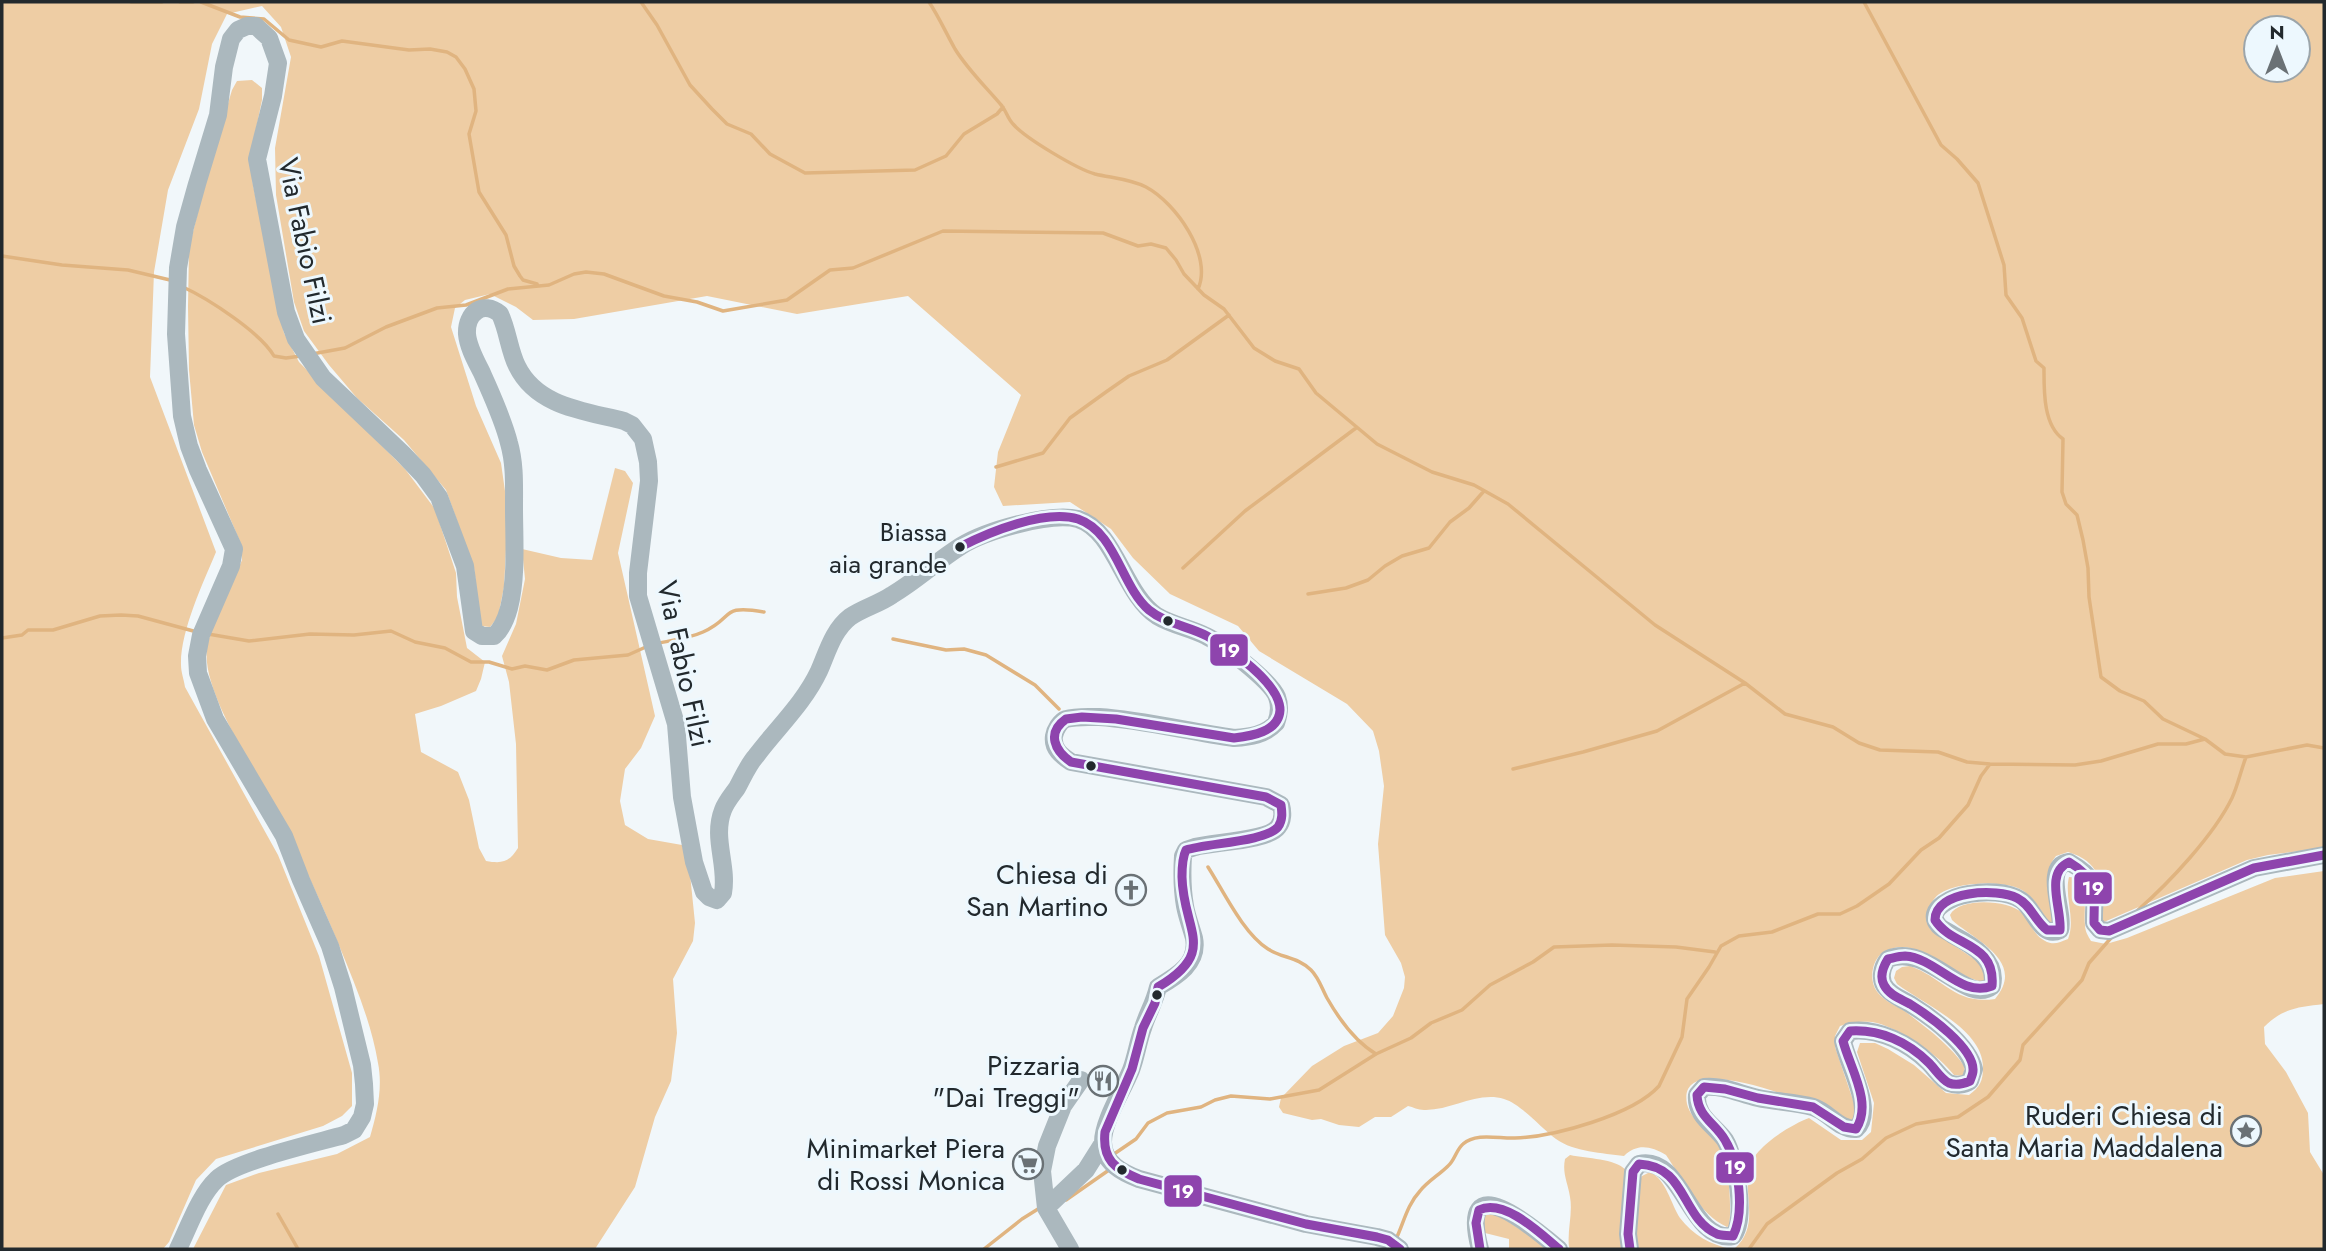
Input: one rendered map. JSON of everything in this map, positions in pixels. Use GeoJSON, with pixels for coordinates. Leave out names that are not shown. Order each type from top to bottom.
{"type":"FeatureCollection","features":[{"type":"Feature","properties":{"kind":"street","name":"Via Fabio Filzi"},"geometry":{"type":"LineString","coordinates":[[178,1249],[203,1199],[218,1178],[239,1166],[354,1130],[365,1104],[362,1065],[330,946],[284,836],[215,719],[197,665],[201,635],[231,566],[234,549],[198,470],[182,416],[176,334],[178,268],[185,227],[218,115],[231,39],[238,30],[247,26],[256,26],[264,32],[276,53],[278,63],[273,96],[257,159],[296,339],[323,378],[403,454],[439,496],[461,553],[474,631],[482,636],[494,636],[504,622],[512,586],[515,534],[514,466],[497,408],[469,345],[467,331],[471,314],[479,308],[488,308],[500,314],[516,365],[525,378],[548,400],[564,407],[624,421],[632,425],[643,439],[649,481],[640,552],[638,596],[676,724],[682,796],[694,862],[701,886],[709,897],[717,900],[723,893],[724,876],[718,836],[724,807],[754,758],[796,707],[811,684],[827,648],[841,627],[849,618],[890,597],[960,547],[991,533],[1041,519],[1077,519],[1086,523],[1105,542],[1144,606],[1163,619],[1207,636],[1249,667],[1272,689],[1278,703],[1276,723],[1264,733],[1250,737],[1234,738],[1134,720],[1086,717],[1066,719],[1061,722],[1055,734],[1056,747],[1061,755],[1071,762],[1266,797],[1281,805],[1283,810],[1280,823],[1271,832],[1186,850],[1183,856],[1184,895],[1194,939],[1193,956],[1190,963],[1175,977],[1158,987],[1132,1069],[1109,1121],[1103,1143]]}},
{"type":"Feature","properties":{"kind":"street"},"geometry":{"type":"LineString","coordinates":[[1630,1249],[1628,1234],[1633,1172],[1639,1164],[1644,1163],[1658,1166],[1669,1174],[1690,1207],[1712,1230],[1729,1237],[1736,1232],[1740,1202],[1734,1168],[1724,1140],[1700,1113],[1697,1095],[1704,1087],[1713,1086],[1756,1098],[1812,1107],[1841,1126],[1856,1129],[1862,1124],[1863,1113],[1860,1093],[1843,1041],[1850,1031],[1858,1030],[1872,1031],[1894,1040],[1918,1054],[1952,1084],[1966,1084],[1970,1081],[1974,1073],[1973,1064],[1963,1046],[1910,1004],[1889,992],[1882,976],[1883,966],[1888,960],[1905,956],[1919,959],[1975,990],[1987,990],[1992,986],[1989,961],[1938,925],[1937,912],[1945,901],[1956,895],[1985,892],[2016,898],[2029,907],[2043,928],[2056,932],[2061,928],[2062,921],[2056,876],[2059,867],[2069,862],[2091,877],[2095,891],[2094,923],[2105,931],[2253,867],[2324,855]]}},
{"type":"Feature","properties":{"kind":"street"},"geometry":{"type":"LineString","coordinates":[[1070,1249],[1046,1208],[1042,1183],[1045,1153],[1063,1106],[1081,1080]]}},
{"type":"Feature","properties":{"kind":"street"},"geometry":{"type":"LineString","coordinates":[[1046,1208],[1086,1170],[1103,1143]]}},
{"type":"Feature","properties":{"kind":"street"},"geometry":{"type":"LineString","coordinates":[[1103,1143],[1111,1162],[1122,1172],[1139,1179],[1306,1224],[1377,1237],[1388,1240],[1400,1249]]}},
{"type":"Feature","properties":{"kind":"street"},"geometry":{"type":"LineString","coordinates":[[1480,1249],[1475,1220],[1480,1210],[1489,1206],[1508,1210],[1534,1227],[1559,1249]]}},
{"type":"Feature","properties":{"kind":"shaded area"},"geometry":{"type":"Polygon","coordinates":[[[2,2],[2324,2],[2324,848],[2247,860],[2104,922],[2101,888],[2095,870],[2080,857],[2068,852],[2056,856],[2049,871],[2048,888],[2054,923],[2048,922],[2030,897],[2015,887],[1973,884],[1942,893],[1932,903],[1930,929],[1980,963],[1986,979],[1983,982],[1974,979],[1929,955],[1903,947],[1880,955],[1874,965],[1872,978],[1882,997],[1922,1024],[1952,1051],[1965,1067],[1963,1076],[1954,1075],[1938,1059],[1905,1035],[1872,1022],[1860,1022],[1840,1026],[1835,1036],[1835,1047],[1854,1103],[1855,1118],[1852,1121],[1757,1086],[1705,1079],[1690,1087],[1687,1104],[1689,1110],[1720,1147],[1726,1163],[1730,1208],[1727,1227],[1700,1205],[1666,1155],[1644,1147],[1634,1149],[1624,1156],[1571,1147],[1556,1139],[1524,1111],[1504,1099],[1484,1097],[1444,1108],[1422,1110],[1408,1106],[1391,1117],[1375,1117],[1359,1127],[1283,1113],[1279,1107],[1281,1098],[1312,1066],[1344,1046],[1378,1033],[1393,1016],[1404,988],[1405,977],[1401,963],[1385,935],[1378,844],[1384,786],[1373,731],[1347,704],[1259,651],[1238,626],[1170,594],[1133,558],[1111,529],[1070,502],[1003,506],[994,487],[998,452],[1021,395],[908,296],[797,314],[707,296],[574,319],[533,320],[516,307],[490,294],[465,300],[455,308],[451,327],[476,406],[501,463],[508,512],[504,587],[498,617],[490,627],[481,626],[474,568],[446,490],[404,440],[357,398],[304,331],[294,302],[276,195],[275,148],[291,57],[281,27],[262,6],[227,14],[212,44],[199,109],[168,190],[154,272],[150,377],[216,552],[188,623],[181,668],[185,687],[278,855],[319,956],[352,1073],[352,1106],[342,1116],[323,1126],[216,1159],[196,1180],[169,1242],[163,1249],[2,1249],[2,2]]]}},
{"type":"Feature","properties":{"kind":"shaded area"},"geometry":{"type":"Polygon","coordinates":[[[252,80],[262,88],[250,158],[253,185],[284,333],[299,362],[405,469],[435,509],[456,573],[457,597],[467,648],[485,662],[476,691],[415,714],[421,752],[458,772],[469,800],[479,848],[486,861],[505,861],[518,848],[516,744],[509,682],[502,656],[516,624],[525,579],[522,549],[561,558],[592,560],[615,468],[625,471],[633,483],[618,553],[655,716],[641,748],[625,769],[620,801],[625,825],[648,839],[682,845],[690,874],[695,923],[693,941],[673,979],[677,1033],[671,1081],[655,1117],[635,1187],[595,1249],[193,1249],[226,1185],[259,1173],[337,1154],[370,1137],[380,1091],[375,1047],[350,972],[300,858],[223,713],[207,663],[207,648],[212,628],[242,560],[241,544],[202,452],[194,425],[189,370],[189,248],[232,90],[237,81],[252,80]]]}},
{"type":"Feature","properties":{"kind":"shaded area"},"geometry":{"type":"Polygon","coordinates":[[[2324,871],[2324,1004],[2285,1012],[2264,1027],[2265,1044],[2286,1072],[2308,1113],[2310,1152],[2324,1175],[2324,1249],[1734,1249],[1742,1241],[1749,1222],[1748,1171],[1756,1154],[1764,1146],[1782,1132],[1809,1118],[1841,1140],[1862,1140],[1871,1132],[1874,1103],[1857,1052],[1860,1043],[1875,1043],[1888,1049],[1914,1065],[1946,1093],[1969,1095],[1978,1086],[1983,1067],[1980,1053],[1973,1041],[1963,1029],[1897,984],[1894,978],[1896,971],[1910,966],[1959,994],[1981,1000],[1995,999],[2003,986],[2005,973],[2001,963],[1984,944],[1952,920],[1950,915],[1955,909],[1984,902],[2007,905],[2022,913],[2042,939],[2050,943],[2060,942],[2068,939],[2070,931],[2069,877],[2076,879],[2083,889],[2085,927],[2091,941],[2106,944],[2275,878],[2324,871]]]}},
{"type":"Feature","properties":{"kind":"shaded area"},"geometry":{"type":"Polygon","coordinates":[[[1570,1155],[1608,1161],[1626,1170],[1621,1249],[1569,1247],[1571,1203],[1564,1164],[1570,1155]]]}},
{"type":"Feature","properties":{"kind":"shaded area"},"geometry":{"type":"Polygon","coordinates":[[[1650,1172],[1660,1180],[1680,1218],[1691,1229],[1716,1245],[1731,1249],[1635,1249],[1640,1180],[1650,1172]]]}},
{"type":"Feature","properties":{"kind":"shaded area"},"geometry":{"type":"Polygon","coordinates":[[[1495,1213],[1550,1249],[1509,1249],[1509,1239],[1485,1233],[1480,1216],[1495,1213]]]}},
{"type":"Feature","properties":{"kind":"waterway"},"geometry":{"type":"LineString","coordinates":[[131,2],[162,2]]}},
{"type":"Feature","properties":{"kind":"waterway"},"geometry":{"type":"LineString","coordinates":[[180,2],[193,2]]}},
{"type":"Feature","properties":{"kind":"waterway"},"geometry":{"type":"LineString","coordinates":[[201,2],[240,17],[264,19],[289,40],[321,47],[342,41],[409,50],[430,49],[447,52],[456,57],[474,89],[476,111],[469,134],[479,192],[506,235],[514,266],[520,276],[523,280],[537,284]]}},
{"type":"Feature","properties":{"kind":"waterway"},"geometry":{"type":"LineString","coordinates":[[641,2],[690,85],[712,109],[727,124],[751,134],[770,154],[805,173],[915,170],[946,156],[964,134],[997,114],[1003,107]]}},
{"type":"Feature","properties":{"kind":"waterway"},"geometry":{"type":"LineString","coordinates":[[929,2],[960,57],[1019,130],[1076,166],[1095,174],[1140,184],[1169,205],[1196,246],[1201,276],[1198,289]]}},
{"type":"Feature","properties":{"kind":"waterway"},"geometry":{"type":"LineString","coordinates":[[1864,2],[1941,145],[1978,183],[2004,265],[2006,295],[2022,318],[2036,361],[2044,368],[2048,416],[2056,433],[2063,439],[2062,492],[2066,504],[2077,515],[2083,540],[2101,677],[2120,691],[2144,701],[2163,719],[2205,739],[2225,754],[2246,757],[2307,745],[2324,748]]}},
{"type":"Feature","properties":{"kind":"waterway"},"geometry":{"type":"LineString","coordinates":[[312,354],[345,348],[386,327],[437,308],[466,305],[508,289],[549,285],[586,272],[604,274],[664,296],[697,302],[723,311],[787,300],[830,270],[853,268],[943,231],[1103,233],[1138,246],[1151,244],[1166,248],[1184,274],[1204,295],[1224,309],[1254,348],[1275,361],[1299,369],[1316,393],[1377,444],[1432,472],[1474,485],[1508,504],[1655,625],[1745,683],[1785,714],[1833,727],[1859,743],[1880,750],[1938,752],[1967,762],[1990,764],[2075,765],[2101,761],[2158,744],[2186,744],[2205,739]]}},
{"type":"Feature","properties":{"kind":"waterway"},"geometry":{"type":"LineString","coordinates":[[2,256],[62,265],[128,270],[170,280]]}},
{"type":"Feature","properties":{"kind":"waterway"},"geometry":{"type":"LineString","coordinates":[[183,287],[233,317],[258,337],[274,356],[301,356]]}},
{"type":"Feature","properties":{"kind":"waterway"},"geometry":{"type":"LineString","coordinates":[[996,467],[1043,453],[1070,418],[1129,376],[1167,360],[1229,315]]}},
{"type":"Feature","properties":{"kind":"waterway"},"geometry":{"type":"LineString","coordinates":[[1183,568],[1245,511],[1356,428]]}},
{"type":"Feature","properties":{"kind":"waterway"},"geometry":{"type":"LineString","coordinates":[[1308,594],[1346,588],[1368,580],[1402,556],[1429,548],[1450,522],[1469,508],[1484,491]]}},
{"type":"Feature","properties":{"kind":"waterway"},"geometry":{"type":"LineString","coordinates":[[659,643],[703,632],[733,611],[764,612]]}},
{"type":"Feature","properties":{"kind":"waterway"},"geometry":{"type":"LineString","coordinates":[[2,638],[22,635],[28,630],[53,630],[100,616],[121,615],[138,616],[197,632]]}},
{"type":"Feature","properties":{"kind":"waterway"},"geometry":{"type":"LineString","coordinates":[[208,634],[249,641],[310,634],[354,635],[391,631],[415,642],[445,648],[471,662],[489,662],[512,669],[525,666],[547,670],[574,660],[628,655],[648,646]]}},
{"type":"Feature","properties":{"kind":"waterway"},"geometry":{"type":"LineString","coordinates":[[893,639],[946,650],[964,649],[986,655],[1035,685],[1059,709]]}},
{"type":"Feature","properties":{"kind":"waterway"},"geometry":{"type":"LineString","coordinates":[[1513,769],[1657,731],[1745,683]]}},
{"type":"Feature","properties":{"kind":"waterway"},"geometry":{"type":"LineString","coordinates":[[2138,910],[2203,843],[2232,798],[2246,757]]}},
{"type":"Feature","properties":{"kind":"waterway"},"geometry":{"type":"LineString","coordinates":[[1396,1239],[1416,1196],[1450,1164],[1468,1140],[1550,1134],[1612,1115],[1647,1097],[1659,1086],[1682,1037],[1687,999],[1721,946],[1739,936],[1772,932],[1818,914],[1840,914],[1857,906],[1889,884],[1921,850],[1939,838],[1968,805],[1981,776],[1990,764]]}},
{"type":"Feature","properties":{"kind":"waterway"},"geometry":{"type":"LineString","coordinates":[[1208,867],[1250,933],[1268,949],[1301,962],[1311,970],[1343,1022],[1355,1037],[1376,1054]]}},
{"type":"Feature","properties":{"kind":"waterway"},"geometry":{"type":"LineString","coordinates":[[1749,1249],[1767,1224],[1837,1173],[1862,1159],[1886,1138],[1916,1124],[1958,1117],[1988,1097],[2020,1060],[2023,1045],[2082,980],[2089,963],[2111,938]]}},
{"type":"Feature","properties":{"kind":"waterway"},"geometry":{"type":"LineString","coordinates":[[1114,1154],[1136,1139],[1148,1123],[1167,1113],[1201,1107],[1231,1096],[1270,1099],[1319,1090],[1376,1054],[1411,1038],[1431,1023],[1462,1010],[1490,985],[1533,962],[1554,947],[1612,945],[1676,947],[1715,952]]}},
{"type":"Feature","properties":{"kind":"waterway"},"geometry":{"type":"LineString","coordinates":[[1066,1200],[1109,1170]]}},
{"type":"Feature","properties":{"kind":"waterway"},"geometry":{"type":"LineString","coordinates":[[984,1249],[1038,1209]]}},
{"type":"Feature","properties":{"kind":"waterway"},"geometry":{"type":"LineString","coordinates":[[278,1214],[298,1249]]}},
{"type":"Feature","properties":{"kind":"transit line","name":"19"},"geometry":{"type":"LineString","coordinates":[[960,547],[1001,529],[1034,520],[1050,517],[1078,519],[1101,535],[1139,600],[1149,610],[1163,619],[1207,636],[1228,649],[1263,678],[1278,700],[1280,710],[1275,723],[1263,732],[1234,738],[1116,719],[1082,717],[1066,719],[1056,730],[1057,747],[1071,762],[1266,797],[1281,805],[1280,824],[1271,832],[1249,839],[1186,850],[1182,877],[1193,951],[1188,962],[1177,974],[1158,987],[1132,1069],[1105,1132],[1108,1157],[1117,1167],[1139,1179],[1306,1224],[1377,1237],[1388,1240],[1400,1249]]}},
{"type":"Feature","properties":{"kind":"transit line","name":"19"},"geometry":{"type":"LineString","coordinates":[[1630,1249],[1628,1234],[1633,1172],[1639,1164],[1655,1167],[1666,1174],[1705,1226],[1719,1235],[1733,1236],[1739,1214],[1737,1174],[1725,1140],[1700,1109],[1697,1095],[1704,1087],[1813,1107],[1844,1127],[1856,1129],[1861,1119],[1861,1097],[1843,1041],[1850,1031],[1872,1032],[1893,1038],[1921,1056],[1949,1083],[1970,1081],[1972,1062],[1967,1052],[1928,1016],[1889,991],[1882,978],[1888,959],[1905,956],[1928,963],[1969,987],[1992,986],[1987,961],[1980,953],[1942,929],[1935,920],[1938,910],[1945,902],[1969,894],[2008,895],[2026,905],[2047,930],[2060,930],[2057,874],[2069,862],[2086,875],[2093,887],[2094,923],[2100,930],[2109,931],[2254,868],[2324,855]]}},
{"type":"Feature","properties":{"kind":"transit line","name":"19"},"geometry":{"type":"LineString","coordinates":[[1480,1249],[1476,1223],[1479,1210],[1489,1208],[1499,1209],[1521,1219],[1559,1249]]}},
{"type":"Feature","properties":{"kind":"place","name":"Biassa aia grande"},"geometry":{"type":"Point","coordinates":[960,547]}},
{"type":"Feature","properties":{"kind":"place","name":"Chiesa di San Martino"},"geometry":{"type":"Point","coordinates":[1131,890]}},
{"type":"Feature","properties":{"kind":"place","name":"Pizzaria \"Dai Treggi\""},"geometry":{"type":"Point","coordinates":[1103,1081]}},
{"type":"Feature","properties":{"kind":"place","name":"Ruderi Chiesa di Santa Maria Maddalena"},"geometry":{"type":"Point","coordinates":[2246,1131]}},
{"type":"Feature","properties":{"kind":"place","name":"Minimarket Piera di Rossi Monica"},"geometry":{"type":"Point","coordinates":[1028,1164]}}]}
